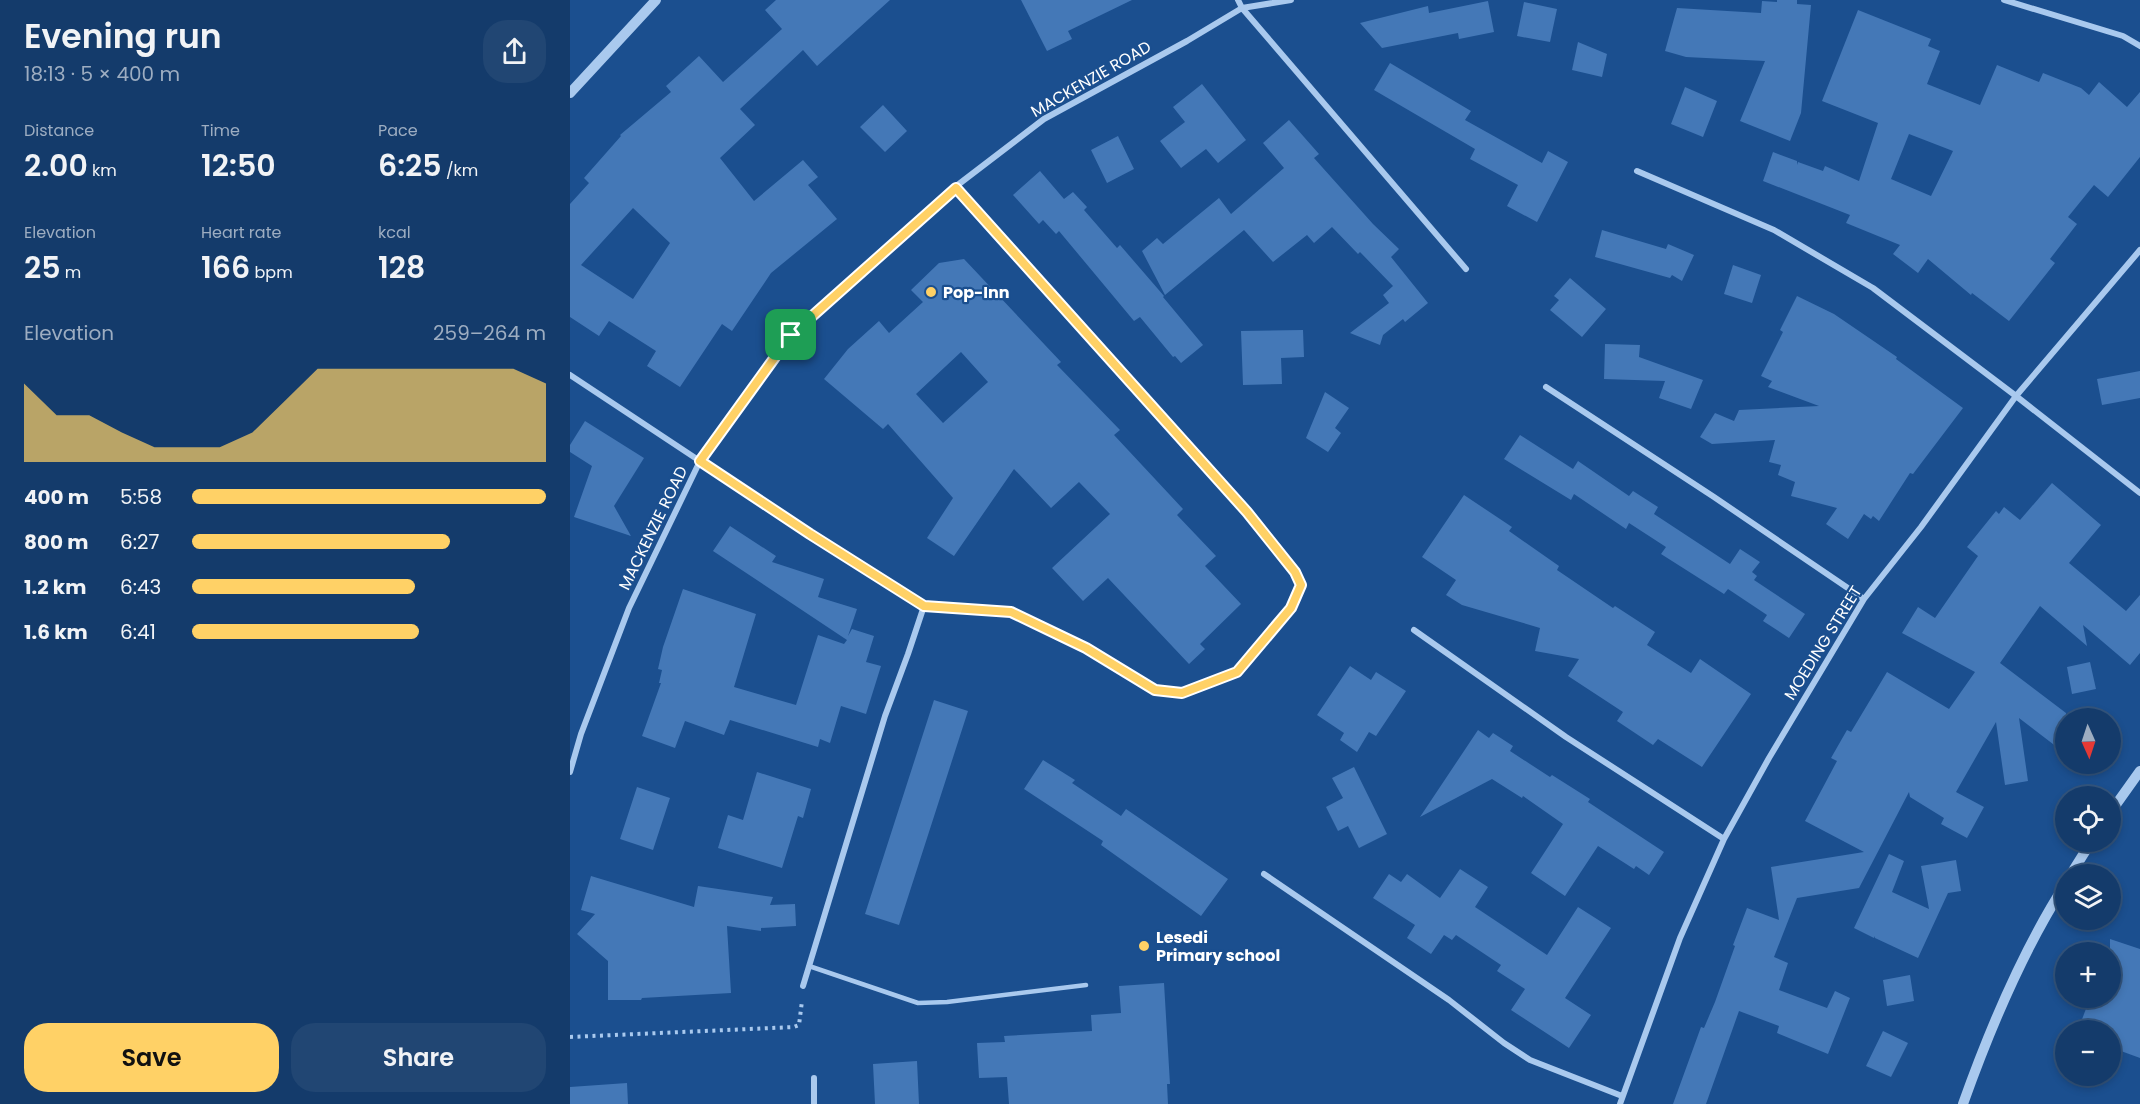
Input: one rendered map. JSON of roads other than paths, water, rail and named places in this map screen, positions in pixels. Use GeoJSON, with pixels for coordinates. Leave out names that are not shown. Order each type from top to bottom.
{"type":"FeatureCollection","features":[{"type":"Feature","properties":{"kind":"street"},"geometry":{"type":"LineString","coordinates":[[570,93],[656,0]]}},
{"type":"Feature","properties":{"kind":"street"},"geometry":{"type":"LineString","coordinates":[[1238,0],[1242,8],[1466,269]]}},
{"type":"Feature","properties":{"kind":"street"},"geometry":{"type":"LineString","coordinates":[[1242,8],[1291,0]]}},
{"type":"Feature","properties":{"kind":"street"},"geometry":{"type":"LineString","coordinates":[[2004,0],[2123,36],[2140,46]]}},
{"type":"Feature","properties":{"kind":"street","name":"MACKENZIE ROAD"},"geometry":{"type":"LineString","coordinates":[[570,772],[581,734],[629,608],[700,461],[791,335],[956,188],[1044,119],[1187,41],[1242,8]]}},
{"type":"Feature","properties":{"kind":"street"},"geometry":{"type":"LineString","coordinates":[[1638,171],[1774,230],[1874,288],[2140,494]]}},
{"type":"Feature","properties":{"kind":"street"},"geometry":{"type":"LineString","coordinates":[[570,375],[810,534],[924,606],[1011,612],[1086,648],[1155,690],[1182,693],[1237,672],[1291,608],[1301,585],[1295,572],[1247,512],[956,188]]}},
{"type":"Feature","properties":{"kind":"street","name":"MOEDING STREET"},"geometry":{"type":"LineString","coordinates":[[1620,1104],[1680,938],[1724,839],[1769,758],[1864,599],[1921,527],[2016,396],[2140,250]]}},
{"type":"Feature","properties":{"kind":"street"},"geometry":{"type":"LineString","coordinates":[[1546,387],[1714,496],[1864,599]]}},
{"type":"Feature","properties":{"kind":"street"},"geometry":{"type":"LineString","coordinates":[[803,987],[885,716],[924,606]]}},
{"type":"Feature","properties":{"kind":"street"},"geometry":{"type":"LineString","coordinates":[[1414,630],[1566,737],[1724,839]]}},
{"type":"Feature","properties":{"kind":"street"},"geometry":{"type":"LineString","coordinates":[[2121,798],[2140,771]]}},
{"type":"Feature","properties":{"kind":"street"},"geometry":{"type":"LineString","coordinates":[[1264,874],[1449,1000],[1504,1043],[1530,1060],[1622,1096]]}},
{"type":"Feature","properties":{"kind":"street"},"geometry":{"type":"LineString","coordinates":[[1963,1104],[1991,1031],[2024,960],[2055,903]]}},
{"type":"Feature","properties":{"kind":"street"},"geometry":{"type":"LineString","coordinates":[[814,1078],[814,1104]]}},
{"type":"Feature","properties":{"kind":"lane"},"geometry":{"type":"LineString","coordinates":[[809,966],[918,1003],[947,1002],[1086,985]]}},
{"type":"Feature","properties":{"kind":"place","name":"Pop-Inn"},"geometry":{"type":"Point","coordinates":[931,292]}},
{"type":"Feature","properties":{"kind":"place","name":"Lesedi Primary school"},"geometry":{"type":"Point","coordinates":[1144,946]}}]}
